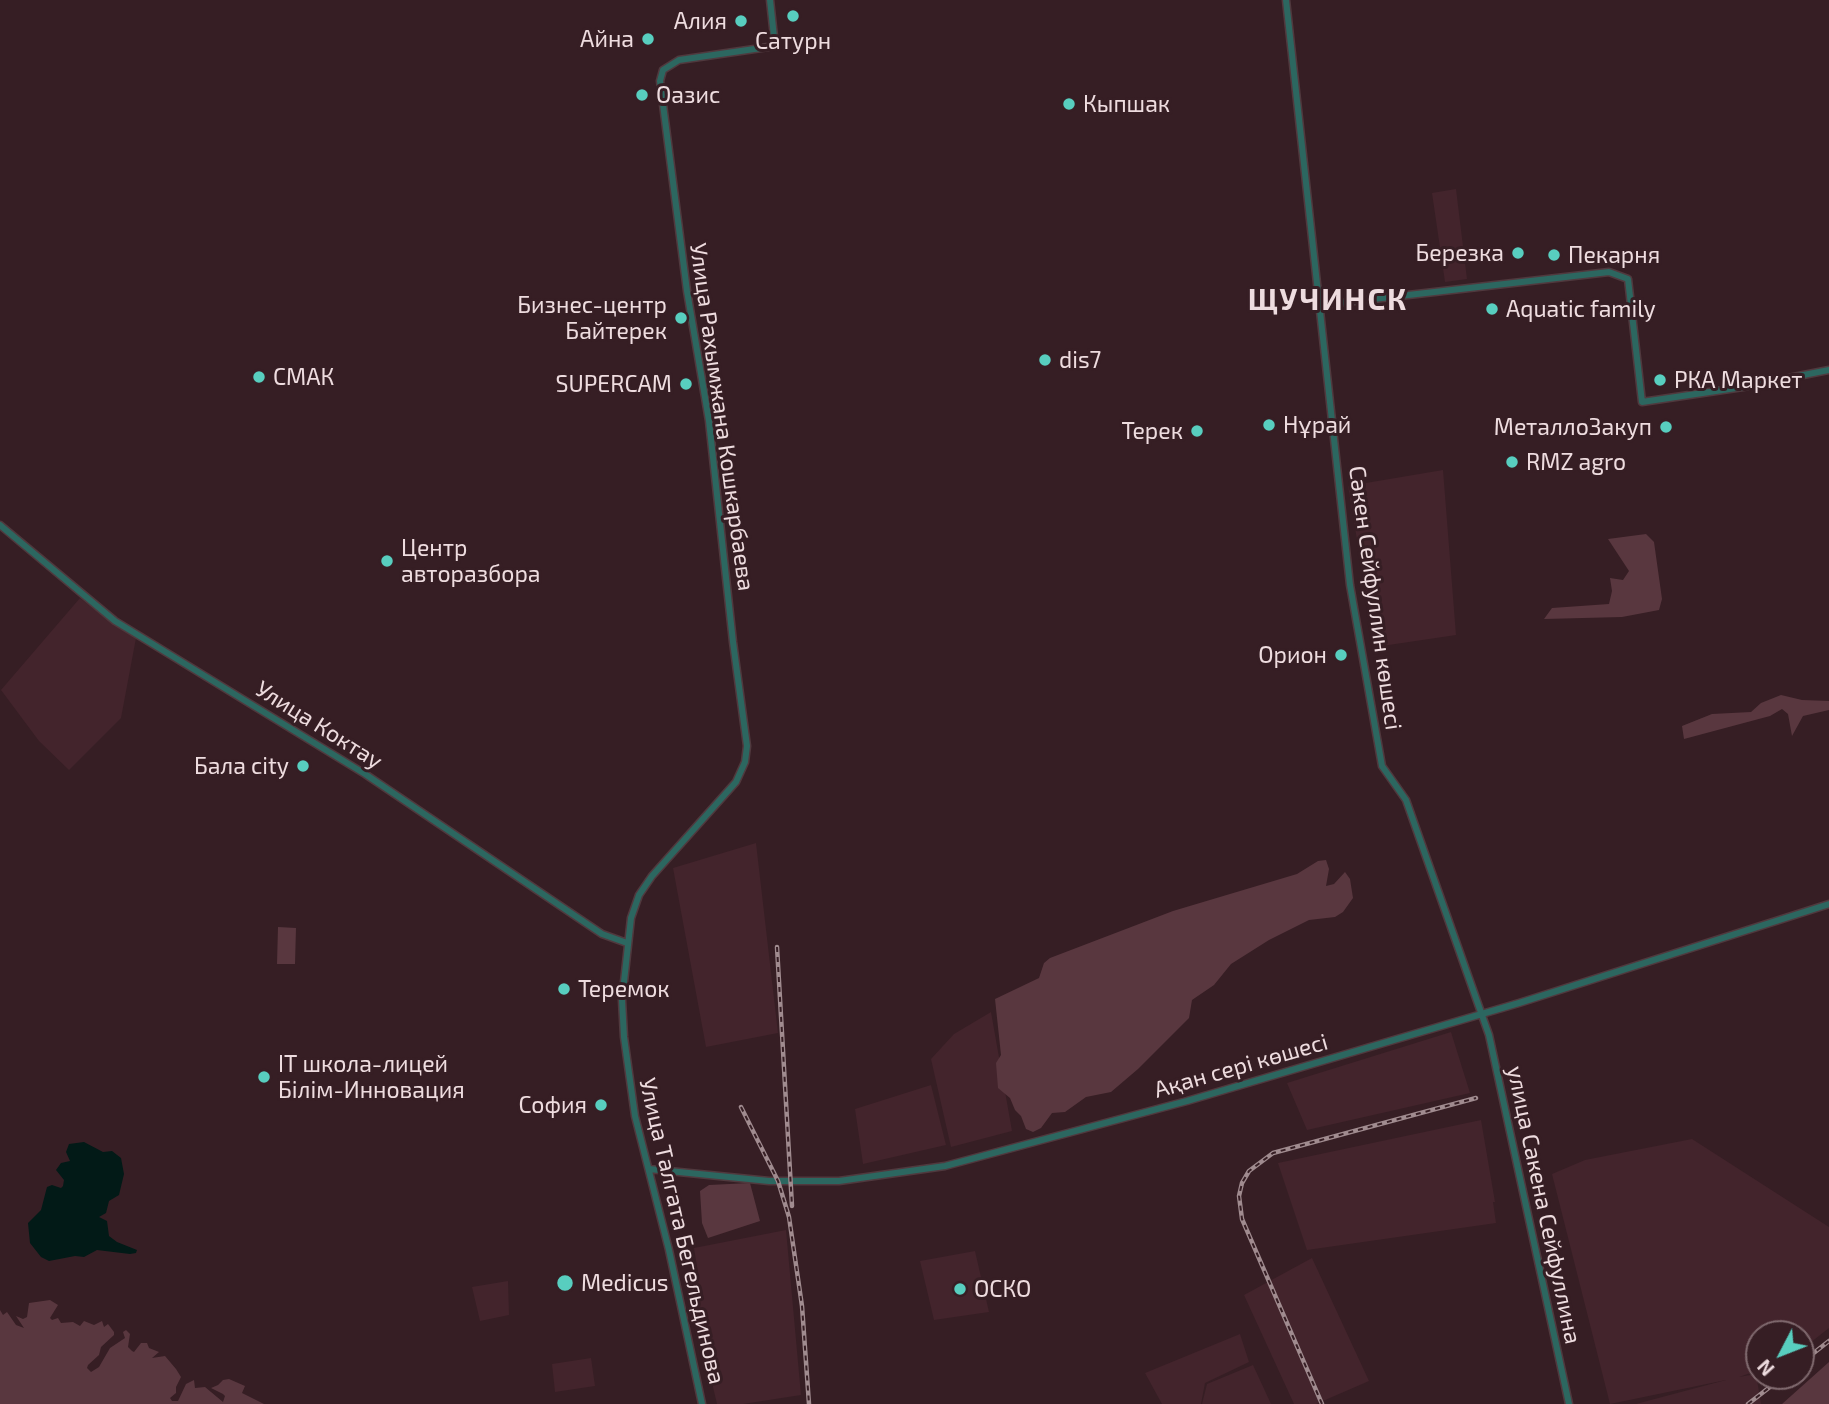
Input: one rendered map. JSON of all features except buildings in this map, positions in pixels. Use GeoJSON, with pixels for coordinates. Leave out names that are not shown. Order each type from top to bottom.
{"type":"FeatureCollection","features":[{"type":"Feature","properties":{"kind":"street","name":"Улица Рахымжана Кошкарбаева"},"geometry":{"type":"LineString","coordinates":[[743,769],[747,746],[709,421],[687,291],[660,90],[663,70],[679,60],[775,46],[770,0]]}},
{"type":"Feature","properties":{"kind":"street","name":"Сәкен Сейфуллин көшесі"},"geometry":{"type":"LineString","coordinates":[[1286,0],[1350,585],[1381,765],[1406,800],[1482,1014]]}},
{"type":"Feature","properties":{"kind":"street"},"geometry":{"type":"LineString","coordinates":[[1321,305],[1609,272],[1628,279],[1642,402],[1743,387],[1829,370]]}},
{"type":"Feature","properties":{"kind":"street","name":"Улица Коктау"},"geometry":{"type":"LineString","coordinates":[[0,525],[115,621],[365,774],[602,934],[627,943]]}},
{"type":"Feature","properties":{"kind":"street","name":"Улица Талгата Бегельдинова"},"geometry":{"type":"LineString","coordinates":[[702,1404],[669,1251],[635,1116],[624,1037],[623,995],[627,943],[639,895],[659,868],[728,791],[743,769]]}},
{"type":"Feature","properties":{"kind":"street","name":"Ақан сері көшесі"},"geometry":{"type":"LineString","coordinates":[[649,1169],[791,1182],[839,1181],[920,1171],[1187,1101],[1482,1014],[1829,904]]}},
{"type":"Feature","properties":{"kind":"street","name":"улица Сакена Сейфуллина"},"geometry":{"type":"LineString","coordinates":[[1482,1014],[1489,1035],[1569,1404]]}},
{"type":"Feature","properties":{"kind":"shaded area"},"geometry":{"type":"Polygon","coordinates":[[[1456,189],[1467,279],[1445,282],[1432,193],[1456,189]]]}},
{"type":"Feature","properties":{"kind":"shaded area"},"geometry":{"type":"Polygon","coordinates":[[[1443,470],[1456,635],[1375,647],[1348,486],[1443,470]]]}},
{"type":"Feature","properties":{"kind":"shaded area"},"geometry":{"type":"Polygon","coordinates":[[[1646,534],[1654,542],[1662,599],[1659,610],[1622,617],[1544,619],[1552,608],[1609,604],[1612,591],[1610,578],[1623,580],[1629,571],[1608,539],[1646,534]]]}},
{"type":"Feature","properties":{"kind":"shaded area"},"geometry":{"type":"Polygon","coordinates":[[[80,598],[136,638],[121,718],[69,770],[39,741],[1,690],[80,598]]]}},
{"type":"Feature","properties":{"kind":"shaded area"},"geometry":{"type":"Polygon","coordinates":[[[1781,695],[1802,700],[1829,701],[1829,710],[1803,716],[1792,736],[1788,714],[1782,709],[1770,716],[1684,739],[1682,726],[1712,714],[1751,712],[1761,703],[1781,695]]]}},
{"type":"Feature","properties":{"kind":"shaded area"},"geometry":{"type":"Polygon","coordinates":[[[756,843],[778,1033],[706,1047],[673,868],[756,843]]]}},
{"type":"Feature","properties":{"kind":"shaded area"},"geometry":{"type":"Polygon","coordinates":[[[1326,860],[1329,869],[1326,886],[1334,884],[1345,872],[1350,879],[1353,898],[1343,912],[1335,917],[1309,920],[1269,940],[1231,964],[1214,985],[1192,1000],[1189,1018],[1111,1092],[1086,1097],[1065,1112],[1052,1113],[1041,1128],[1033,1132],[1026,1129],[1010,1098],[998,1088],[996,1063],[1001,1055],[995,999],[1039,978],[1044,963],[1050,958],[1173,911],[1297,874],[1318,861],[1326,860]]]}},
{"type":"Feature","properties":{"kind":"shaded area"},"geometry":{"type":"Polygon","coordinates":[[[278,927],[296,928],[295,964],[277,964],[278,927]]]}},
{"type":"Feature","properties":{"kind":"shaded area"},"geometry":{"type":"Polygon","coordinates":[[[991,1012],[1012,1131],[951,1147],[931,1059],[954,1034],[991,1012]]]}},
{"type":"Feature","properties":{"kind":"shaded area"},"geometry":{"type":"Polygon","coordinates":[[[1451,1032],[1470,1093],[1307,1130],[1287,1083],[1451,1032]]]}},
{"type":"Feature","properties":{"kind":"shaded area"},"geometry":{"type":"Polygon","coordinates":[[[931,1085],[946,1145],[863,1164],[855,1109],[931,1085]]]}},
{"type":"Feature","properties":{"kind":"shaded area"},"geometry":{"type":"Polygon","coordinates":[[[1481,1120],[1496,1223],[1307,1250],[1278,1163],[1481,1120]]]}},
{"type":"Feature","properties":{"kind":"shaded area"},"geometry":{"type":"Polygon","coordinates":[[[1692,1139],[1829,1227],[1829,1328],[1815,1339],[1815,1320],[1745,1320],[1745,1375],[1739,1377],[1745,1376],[1745,1390],[1759,1390],[1761,1404],[1636,1404],[1726,1380],[1610,1404],[1552,1174],[1585,1160],[1692,1139]]]}},
{"type":"Feature","properties":{"kind":"shaded area"},"geometry":{"type":"Polygon","coordinates":[[[84,1142],[103,1152],[112,1151],[121,1158],[124,1174],[119,1195],[109,1201],[106,1213],[99,1217],[107,1221],[109,1236],[137,1250],[136,1253],[130,1254],[97,1250],[84,1257],[49,1261],[41,1257],[30,1243],[28,1223],[41,1210],[47,1187],[63,1186],[64,1180],[56,1170],[61,1163],[70,1161],[66,1152],[69,1144],[84,1142]]]}},
{"type":"Feature","properties":{"kind":"shaded area"},"geometry":{"type":"Polygon","coordinates":[[[750,1183],[760,1221],[708,1238],[702,1223],[700,1191],[709,1185],[750,1183]]]}},
{"type":"Feature","properties":{"kind":"shaded area"},"geometry":{"type":"Polygon","coordinates":[[[786,1230],[801,1395],[743,1404],[717,1404],[687,1276],[698,1272],[694,1248],[786,1230]]]}},
{"type":"Feature","properties":{"kind":"shaded area"},"geometry":{"type":"Polygon","coordinates":[[[975,1251],[989,1312],[934,1320],[920,1261],[975,1251]]]}},
{"type":"Feature","properties":{"kind":"shaded area"},"geometry":{"type":"Polygon","coordinates":[[[1312,1258],[1369,1381],[1316,1404],[1294,1404],[1244,1295],[1312,1258]]]}},
{"type":"Feature","properties":{"kind":"shaded area"},"geometry":{"type":"Polygon","coordinates":[[[508,1281],[509,1315],[480,1321],[472,1287],[508,1281]]]}},
{"type":"Feature","properties":{"kind":"shaded area"},"geometry":{"type":"Polygon","coordinates":[[[50,1300],[58,1305],[50,1318],[52,1320],[58,1318],[61,1323],[73,1322],[80,1326],[84,1321],[94,1325],[102,1321],[104,1327],[108,1324],[114,1332],[101,1347],[99,1355],[88,1365],[87,1368],[91,1372],[99,1367],[110,1348],[125,1338],[123,1332],[126,1330],[130,1334],[128,1347],[132,1351],[141,1343],[147,1343],[149,1348],[159,1352],[152,1358],[165,1356],[176,1369],[181,1377],[176,1393],[170,1398],[172,1401],[178,1401],[186,1384],[194,1380],[195,1388],[205,1387],[223,1402],[225,1396],[211,1388],[229,1379],[245,1386],[242,1393],[264,1404],[0,1404],[0,1310],[3,1315],[7,1312],[16,1325],[24,1328],[16,1316],[23,1319],[27,1317],[29,1303],[50,1300]]]}},
{"type":"Feature","properties":{"kind":"shaded area"},"geometry":{"type":"Polygon","coordinates":[[[1240,1334],[1249,1362],[1205,1383],[1201,1404],[1162,1404],[1145,1373],[1240,1334]]]}},
{"type":"Feature","properties":{"kind":"shaded area"},"geometry":{"type":"Polygon","coordinates":[[[591,1358],[595,1386],[555,1392],[552,1364],[591,1358]]]}},
{"type":"Feature","properties":{"kind":"shaded area"},"geometry":{"type":"Polygon","coordinates":[[[1829,1362],[1829,1404],[1782,1404],[1798,1390],[1815,1390],[1815,1375],[1829,1362]]]}},
{"type":"Feature","properties":{"kind":"shaded area"},"geometry":{"type":"Polygon","coordinates":[[[1253,1365],[1271,1404],[1202,1404],[1207,1384],[1253,1365]]]}},
{"type":"Feature","properties":{"kind":"railway"},"geometry":{"type":"LineString","coordinates":[[777,947],[792,1206]]}},
{"type":"Feature","properties":{"kind":"railway"},"geometry":{"type":"LineString","coordinates":[[1322,1404],[1242,1219],[1239,1196],[1242,1183],[1249,1171],[1273,1153],[1476,1098]]}},
{"type":"Feature","properties":{"kind":"railway"},"geometry":{"type":"LineString","coordinates":[[741,1107],[778,1181],[789,1217],[802,1306],[809,1404]]}},
{"type":"Feature","properties":{"kind":"railway"},"geometry":{"type":"LineString","coordinates":[[1815,1352],[1829,1341]]}},
{"type":"Feature","properties":{"kind":"railway"},"geometry":{"type":"LineString","coordinates":[[1748,1404],[1766,1390]]}},
{"type":"Feature","properties":{"kind":"place","name":"Сатурн"},"geometry":{"type":"Point","coordinates":[793,16]}},
{"type":"Feature","properties":{"kind":"place","name":"Алия"},"geometry":{"type":"Point","coordinates":[741,21]}},
{"type":"Feature","properties":{"kind":"place","name":"Айна"},"geometry":{"type":"Point","coordinates":[648,39]}},
{"type":"Feature","properties":{"kind":"place","name":"Оазис"},"geometry":{"type":"Point","coordinates":[642,95]}},
{"type":"Feature","properties":{"kind":"place","name":"Кыпшак"},"geometry":{"type":"Point","coordinates":[1069,104]}},
{"type":"Feature","properties":{"kind":"place","name":"Березка"},"geometry":{"type":"Point","coordinates":[1518,253]}},
{"type":"Feature","properties":{"kind":"place","name":"Пекарня"},"geometry":{"type":"Point","coordinates":[1554,255]}},
{"type":"Feature","properties":{"kind":"place","name":"Aquatic family"},"geometry":{"type":"Point","coordinates":[1492,309]}},
{"type":"Feature","properties":{"kind":"place","name":"Бизнес-центр Байтерек"},"geometry":{"type":"Point","coordinates":[681,318]}},
{"type":"Feature","properties":{"kind":"place","name":"dis7"},"geometry":{"type":"Point","coordinates":[1045,360]}},
{"type":"Feature","properties":{"kind":"place","name":"СМАК"},"geometry":{"type":"Point","coordinates":[259,377]}},
{"type":"Feature","properties":{"kind":"place","name":"РКА Маркет"},"geometry":{"type":"Point","coordinates":[1660,380]}},
{"type":"Feature","properties":{"kind":"place","name":"SUPERCAM"},"geometry":{"type":"Point","coordinates":[686,384]}},
{"type":"Feature","properties":{"kind":"place","name":"Нұрай"},"geometry":{"type":"Point","coordinates":[1269,425]}},
{"type":"Feature","properties":{"kind":"place","name":"МеталлоЗакуп"},"geometry":{"type":"Point","coordinates":[1666,427]}},
{"type":"Feature","properties":{"kind":"place","name":"Терек"},"geometry":{"type":"Point","coordinates":[1197,431]}},
{"type":"Feature","properties":{"kind":"place","name":"RMZ agro"},"geometry":{"type":"Point","coordinates":[1512,462]}},
{"type":"Feature","properties":{"kind":"place","name":"Центр авторазбора"},"geometry":{"type":"Point","coordinates":[387,561]}},
{"type":"Feature","properties":{"kind":"place","name":"Орион"},"geometry":{"type":"Point","coordinates":[1341,655]}},
{"type":"Feature","properties":{"kind":"place","name":"Бала city"},"geometry":{"type":"Point","coordinates":[303,766]}},
{"type":"Feature","properties":{"kind":"place","name":"Теремок"},"geometry":{"type":"Point","coordinates":[564,989]}},
{"type":"Feature","properties":{"kind":"place","name":"IT школа-лицей Білім-Инновация"},"geometry":{"type":"Point","coordinates":[264,1077]}},
{"type":"Feature","properties":{"kind":"place","name":"София"},"geometry":{"type":"Point","coordinates":[601,1105]}},
{"type":"Feature","properties":{"kind":"place","name":"Medicus"},"geometry":{"type":"Point","coordinates":[565,1283]}},
{"type":"Feature","properties":{"kind":"place","name":"ОСКО"},"geometry":{"type":"Point","coordinates":[960,1289]}},
{"type":"Feature","properties":{"kind":"district","name":"ЩУЧИНСК"},"geometry":{"type":"Point","coordinates":[1328,300]}}]}
